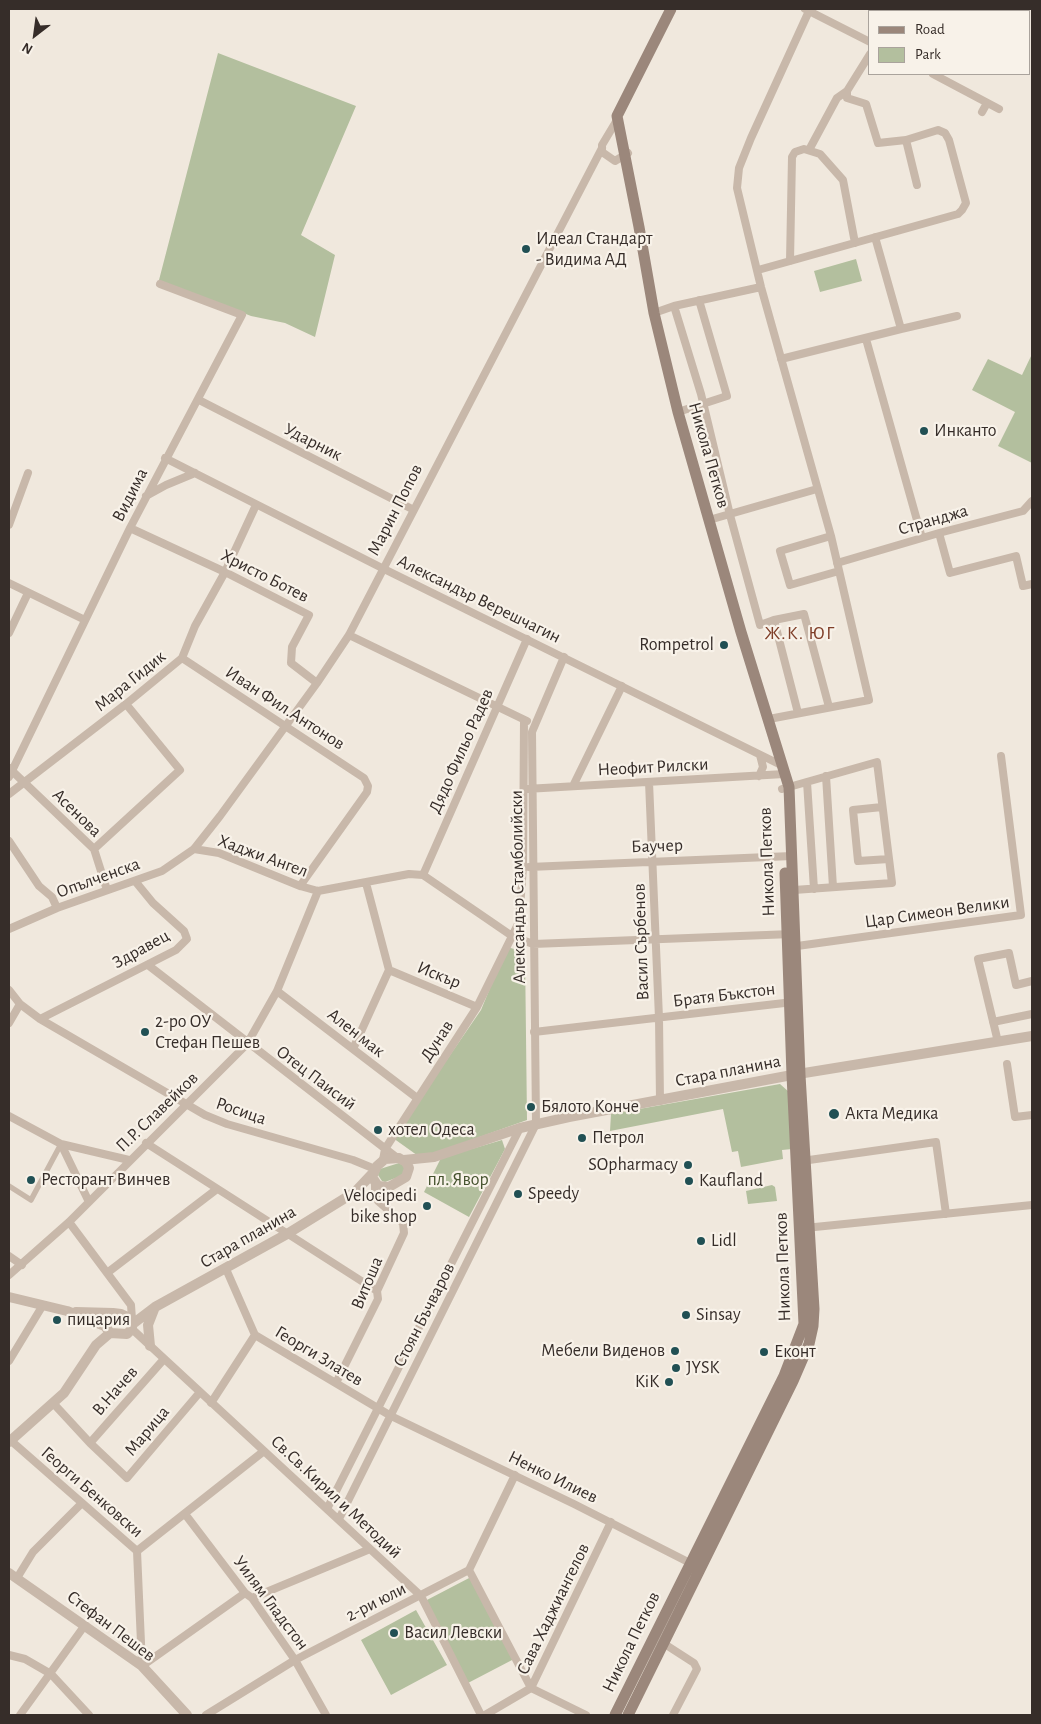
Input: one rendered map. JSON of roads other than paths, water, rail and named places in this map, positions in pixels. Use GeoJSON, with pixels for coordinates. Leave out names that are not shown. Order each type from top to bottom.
{"type":"FeatureCollection","features":[{"type":"Feature","properties":{"kind":"main road"},"geometry":{"type":"LineString","coordinates":[[617,120],[617,112],[671,9]]}},
{"type":"Feature","properties":{"kind":"main road","name":"Никола Петков"},"geometry":{"type":"LineString","coordinates":[[625,146],[623,113],[626,97]]}},
{"type":"Feature","properties":{"kind":"main road","name":"Никола Петков"},"geometry":{"type":"LineString","coordinates":[[615,1715],[689,1563],[784,1376],[804,1324],[804,1228],[783,770],[678,412],[654,313],[640,227],[637,187],[617,120]]}},
{"type":"Feature","properties":{"kind":"main road","name":"Никола Петков"},"geometry":{"type":"LineString","coordinates":[[788,856],[794,890],[791,934]]}},
{"type":"Feature","properties":{"kind":"main road","name":"Никола Петков"},"geometry":{"type":"LineString","coordinates":[[628,1715],[793,1381],[808,1344],[813,1326],[814,1309],[804,1228]]}},
{"type":"Feature","properties":{"kind":"street"},"geometry":{"type":"LineString","coordinates":[[768,719],[869,700],[831,536],[761,287],[737,188],[739,168],[807,10],[868,41]]}},
{"type":"Feature","properties":{"kind":"street"},"geometry":{"type":"LineString","coordinates":[[810,150],[837,98],[847,91],[868,57]]}},
{"type":"Feature","properties":{"kind":"street"},"geometry":{"type":"LineString","coordinates":[[943,76],[999,109]]}},
{"type":"Feature","properties":{"kind":"street"},"geometry":{"type":"LineString","coordinates":[[758,270],[958,214],[966,203],[949,140],[945,134],[938,130],[906,140],[878,143],[866,104],[846,98],[847,91]]}},
{"type":"Feature","properties":{"kind":"street"},"geometry":{"type":"LineString","coordinates":[[982,112],[987,103]]}},
{"type":"Feature","properties":{"kind":"street","name":"Марин Попов"},"geometry":{"type":"LineString","coordinates":[[194,849],[317,683],[348,635],[617,120]]}},
{"type":"Feature","properties":{"kind":"street"},"geometry":{"type":"LineString","coordinates":[[602,148],[604,155],[615,161],[625,146],[609,137]]}},
{"type":"Feature","properties":{"kind":"street"},"geometry":{"type":"LineString","coordinates":[[906,140],[917,185]]}},
{"type":"Feature","properties":{"kind":"street"},"geometry":{"type":"LineString","coordinates":[[790,261],[792,157],[795,152],[810,150],[820,154],[843,180],[856,243]]}},
{"type":"Feature","properties":{"kind":"street"},"geometry":{"type":"LineString","coordinates":[[592,166],[610,159]]}},
{"type":"Feature","properties":{"kind":"street"},"geometry":{"type":"LineString","coordinates":[[875,237],[901,329]]}},
{"type":"Feature","properties":{"kind":"street","name":"Видима"},"geometry":{"type":"LineString","coordinates":[[10,772],[146,496],[199,400],[242,315],[160,284]]}},
{"type":"Feature","properties":{"kind":"street"},"geometry":{"type":"LineString","coordinates":[[654,313],[674,306],[761,287]]}},
{"type":"Feature","properties":{"kind":"street"},"geometry":{"type":"LineString","coordinates":[[678,412],[727,396],[699,300]]}},
{"type":"Feature","properties":{"kind":"street"},"geometry":{"type":"LineString","coordinates":[[674,306],[702,404],[760,625],[804,614],[829,707]]}},
{"type":"Feature","properties":{"kind":"street"},"geometry":{"type":"LineString","coordinates":[[781,358],[956,316]]}},
{"type":"Feature","properties":{"kind":"street"},"geometry":{"type":"LineString","coordinates":[[866,339],[922,538]]}},
{"type":"Feature","properties":{"kind":"street","name":"Ударник"},"geometry":{"type":"LineString","coordinates":[[199,400],[414,510]]}},
{"type":"Feature","properties":{"kind":"street","name":"Александър Верешчагин"},"geometry":{"type":"LineString","coordinates":[[166,458],[256,505],[760,755],[783,770]]}},
{"type":"Feature","properties":{"kind":"street"},"geometry":{"type":"LineString","coordinates":[[9,525],[28,473]]}},
{"type":"Feature","properties":{"kind":"street"},"geometry":{"type":"LineString","coordinates":[[146,496],[195,473]]}},
{"type":"Feature","properties":{"kind":"street"},"geometry":{"type":"LineString","coordinates":[[709,520],[817,489]]}},
{"type":"Feature","properties":{"kind":"street","name":"Странджа"},"geometry":{"type":"LineString","coordinates":[[831,536],[780,551],[790,585],[939,532],[1023,511],[1032,504]]}},
{"type":"Feature","properties":{"kind":"street","name":"Мара Гидик"},"geometry":{"type":"LineString","coordinates":[[9,794],[126,704],[182,658],[195,626],[225,572],[256,505]]}},
{"type":"Feature","properties":{"kind":"street","name":"Христо Ботев"},"geometry":{"type":"LineString","coordinates":[[130,528],[225,572],[309,615],[292,647],[291,663],[317,683]]}},
{"type":"Feature","properties":{"kind":"street"},"geometry":{"type":"LineString","coordinates":[[939,532],[950,573],[1016,556],[1023,586],[1032,584]]}},
{"type":"Feature","properties":{"kind":"street"},"geometry":{"type":"LineString","coordinates":[[9,584],[85,620]]}},
{"type":"Feature","properties":{"kind":"street"},"geometry":{"type":"LineString","coordinates":[[9,633],[28,593]]}},
{"type":"Feature","properties":{"kind":"street"},"geometry":{"type":"LineString","coordinates":[[774,620],[798,713]]}},
{"type":"Feature","properties":{"kind":"street"},"geometry":{"type":"LineString","coordinates":[[348,635],[534,724]]}},
{"type":"Feature","properties":{"kind":"street","name":"Дядо Фильо Радев"},"geometry":{"type":"LineString","coordinates":[[423,874],[527,639]]}},
{"type":"Feature","properties":{"kind":"street","name":"Иван Фил.Антонов"},"geometry":{"type":"LineString","coordinates":[[182,658],[364,778],[368,786],[367,792],[300,886]]}},
{"type":"Feature","properties":{"kind":"street","name":"Александър Стамболийски"},"geometry":{"type":"LineString","coordinates":[[512,936],[521,916],[532,732],[564,658]]}},
{"type":"Feature","properties":{"kind":"street"},"geometry":{"type":"LineString","coordinates":[[574,786],[622,686]]}},
{"type":"Feature","properties":{"kind":"street"},"geometry":{"type":"LineString","coordinates":[[94,849],[180,770],[126,704]]}},
{"type":"Feature","properties":{"kind":"street","name":"Александър Стамболийски"},"geometry":{"type":"LineString","coordinates":[[524,720],[536,944],[534,1032],[536,1124]]}},
{"type":"Feature","properties":{"kind":"street"},"geometry":{"type":"LineString","coordinates":[[759,776],[763,767],[760,755]]}},
{"type":"Feature","properties":{"kind":"street","name":"Цар Симеон Велики"},"geometry":{"type":"LineString","coordinates":[[792,947],[1021,916],[1001,756]]}},
{"type":"Feature","properties":{"kind":"street"},"geometry":{"type":"LineString","coordinates":[[785,788],[877,762],[892,883],[794,890]]}},
{"type":"Feature","properties":{"kind":"street","name":"Неофит Рилски"},"geometry":{"type":"LineString","coordinates":[[528,789],[759,776],[783,770]]}},
{"type":"Feature","properties":{"kind":"street","name":"Асенова"},"geometry":{"type":"LineString","coordinates":[[10,772],[94,849],[107,890]]}},
{"type":"Feature","properties":{"kind":"street"},"geometry":{"type":"LineString","coordinates":[[826,776],[833,887]]}},
{"type":"Feature","properties":{"kind":"street","name":"Васил Сърбенов"},"geometry":{"type":"LineString","coordinates":[[649,782],[659,1018],[660,1101]]}},
{"type":"Feature","properties":{"kind":"street"},"geometry":{"type":"LineString","coordinates":[[807,782],[814,889]]}},
{"type":"Feature","properties":{"kind":"street"},"geometry":{"type":"LineString","coordinates":[[882,807],[853,810],[858,861],[889,859]]}},
{"type":"Feature","properties":{"kind":"street"},"geometry":{"type":"LineString","coordinates":[[9,841],[40,886],[52,897],[57,908]]}},
{"type":"Feature","properties":{"kind":"street","name":"Хаджи Ангел"},"geometry":{"type":"LineString","coordinates":[[194,849],[219,853],[300,886],[318,891],[409,874],[423,874]]}},
{"type":"Feature","properties":{"kind":"street","name":"Опълченска"},"geometry":{"type":"LineString","coordinates":[[9,928],[57,908],[162,871],[194,849]]}},
{"type":"Feature","properties":{"kind":"street","name":"Баучер"},"geometry":{"type":"LineString","coordinates":[[523,867],[788,856]]}},
{"type":"Feature","properties":{"kind":"street"},"geometry":{"type":"LineString","coordinates":[[423,874],[512,936],[536,944],[656,941],[791,934]]}},
{"type":"Feature","properties":{"kind":"street","name":"Здравец"},"geometry":{"type":"LineString","coordinates":[[40,1019],[148,965],[176,950],[184,942],[186,935],[148,898],[135,881]]}},
{"type":"Feature","properties":{"kind":"street"},"geometry":{"type":"LineString","coordinates":[[353,1049],[389,970],[366,882]]}},
{"type":"Feature","properties":{"kind":"street","name":"П.Р. Славейков"},"geometry":{"type":"LineString","coordinates":[[9,1275],[69,1222],[246,1044],[277,991],[318,891]]}},
{"type":"Feature","properties":{"kind":"street","name":"Дунав"},"geometry":{"type":"LineString","coordinates":[[382,1160],[385,1149],[477,1007],[512,936]]}},
{"type":"Feature","properties":{"kind":"street"},"geometry":{"type":"LineString","coordinates":[[998,1042],[978,959],[1009,953],[1016,985],[1032,981]]}},
{"type":"Feature","properties":{"kind":"street","name":"Отец Паисий"},"geometry":{"type":"LineString","coordinates":[[148,965],[246,1044],[400,1159]]}},
{"type":"Feature","properties":{"kind":"street","name":"Искър"},"geometry":{"type":"LineString","coordinates":[[389,970],[477,1007]]}},
{"type":"Feature","properties":{"kind":"street","name":"Росица"},"geometry":{"type":"LineString","coordinates":[[9,990],[20,1004],[40,1019],[187,1105],[227,1124],[353,1160],[375,1180]]}},
{"type":"Feature","properties":{"kind":"street","name":"Ален мак"},"geometry":{"type":"LineString","coordinates":[[277,991],[417,1098]]}},
{"type":"Feature","properties":{"kind":"street","name":"Братя Бъкстон"},"geometry":{"type":"LineString","coordinates":[[534,1032],[794,1002]]}},
{"type":"Feature","properties":{"kind":"street"},"geometry":{"type":"LineString","coordinates":[[9,1023],[20,1004]]}},
{"type":"Feature","properties":{"kind":"street"},"geometry":{"type":"LineString","coordinates":[[993,1022],[1032,1014]]}},
{"type":"Feature","properties":{"kind":"street","name":"Стара планина"},"geometry":{"type":"LineString","coordinates":[[408,1173],[434,1157],[536,1124],[796,1075],[1032,1036]]}},
{"type":"Feature","properties":{"kind":"street"},"geometry":{"type":"LineString","coordinates":[[1007,1064],[1015,1117],[1032,1115]]}},
{"type":"Feature","properties":{"kind":"street"},"geometry":{"type":"LineString","coordinates":[[9,1117],[61,1144],[129,1160]]}},
{"type":"Feature","properties":{"kind":"street","name":"Стоян Бъчваров"},"geometry":{"type":"LineString","coordinates":[[339,1519],[536,1124]]}},
{"type":"Feature","properties":{"kind":"street","name":"Стоян Бъчваров"},"geometry":{"type":"LineString","coordinates":[[327,1509],[520,1128]]}},
{"type":"Feature","properties":{"kind":"street"},"geometry":{"type":"LineString","coordinates":[[801,1161],[936,1142],[946,1214]]}},
{"type":"Feature","properties":{"kind":"street"},"geometry":{"type":"LineString","coordinates":[[146,1143],[377,1291]]}},
{"type":"Feature","properties":{"kind":"street"},"geometry":{"type":"LineString","coordinates":[[9,1186],[30,1200],[61,1144]]}},
{"type":"Feature","properties":{"kind":"street"},"geometry":{"type":"LineString","coordinates":[[61,1144],[89,1202]]}},
{"type":"Feature","properties":{"kind":"street","name":"Стара планина"},"geometry":{"type":"LineString","coordinates":[[400,1159],[434,1157]]}},
{"type":"Feature","properties":{"kind":"street"},"geometry":{"type":"LineString","coordinates":[[400,1159],[409,1168],[408,1173],[402,1181],[390,1187],[378,1201],[375,1180],[382,1160],[400,1159]]}},
{"type":"Feature","properties":{"kind":"street"},"geometry":{"type":"LineString","coordinates":[[375,1180],[390,1187]]}},
{"type":"Feature","properties":{"kind":"street","name":"Стара планина"},"geometry":{"type":"LineString","coordinates":[[9,1296],[67,1311],[128,1319],[155,1307],[226,1269],[375,1180]]}},
{"type":"Feature","properties":{"kind":"street"},"geometry":{"type":"LineString","coordinates":[[107,1273],[217,1189]]}},
{"type":"Feature","properties":{"kind":"street","name":"Витоша"},"geometry":{"type":"LineString","coordinates":[[336,1383],[378,1299],[377,1291],[402,1242],[405,1228],[403,1223],[378,1201]]}},
{"type":"Feature","properties":{"kind":"street"},"geometry":{"type":"LineString","coordinates":[[804,1228],[1032,1205]]}},
{"type":"Feature","properties":{"kind":"street","name":"Св.Св.Кирил и Методий"},"geometry":{"type":"LineString","coordinates":[[69,1222],[131,1305],[128,1319],[150,1346],[421,1596],[481,1715]]}},
{"type":"Feature","properties":{"kind":"street"},"geometry":{"type":"LineString","coordinates":[[9,1256],[22,1265]]}},
{"type":"Feature","properties":{"kind":"street","name":"Георги Златев"},"geometry":{"type":"LineString","coordinates":[[226,1269],[255,1335],[390,1416]]}},
{"type":"Feature","properties":{"kind":"street"},"geometry":{"type":"LineString","coordinates":[[9,1361],[43,1305]]}},
{"type":"Feature","properties":{"kind":"street"},"geometry":{"type":"LineString","coordinates":[[150,1346],[148,1325],[155,1307]]}},
{"type":"Feature","properties":{"kind":"street","name":"Стара планина"},"geometry":{"type":"LineString","coordinates":[[67,1311],[108,1330]]}},
{"type":"Feature","properties":{"kind":"street"},"geometry":{"type":"LineString","coordinates":[[9,1441],[64,1393],[108,1330],[107,1317],[128,1319],[126,1334],[108,1330]]}},
{"type":"Feature","properties":{"kind":"street"},"geometry":{"type":"LineString","coordinates":[[212,1403],[255,1335]]}},
{"type":"Feature","properties":{"kind":"street","name":"В.Начев"},"geometry":{"type":"LineString","coordinates":[[90,1443],[164,1359]]}},
{"type":"Feature","properties":{"kind":"street","name":"Марица"},"geometry":{"type":"LineString","coordinates":[[53,1403],[90,1443],[127,1478],[200,1392]]}},
{"type":"Feature","properties":{"kind":"street","name":"Ненко Илиев"},"geometry":{"type":"LineString","coordinates":[[390,1416],[611,1522],[701,1569]]}},
{"type":"Feature","properties":{"kind":"street","name":"Георги Бенковски"},"geometry":{"type":"LineString","coordinates":[[9,1441],[137,1551],[142,1666]]}},
{"type":"Feature","properties":{"kind":"street"},"geometry":{"type":"LineString","coordinates":[[137,1551],[264,1451]]}},
{"type":"Feature","properties":{"kind":"street"},"geometry":{"type":"LineString","coordinates":[[515,1475],[469,1570],[531,1688],[586,1715]]}},
{"type":"Feature","properties":{"kind":"street"},"geometry":{"type":"LineString","coordinates":[[13,1576],[33,1552],[82,1503]]}},
{"type":"Feature","properties":{"kind":"street","name":"Уилям Гладстон"},"geometry":{"type":"LineString","coordinates":[[185,1514],[248,1595],[295,1660],[326,1715]]}},
{"type":"Feature","properties":{"kind":"street","name":"Сава Хаджиангелов"},"geometry":{"type":"LineString","coordinates":[[486,1715],[531,1688],[611,1522]]}},
{"type":"Feature","properties":{"kind":"street"},"geometry":{"type":"LineString","coordinates":[[142,1666],[248,1595],[370,1549]]}},
{"type":"Feature","properties":{"kind":"street","name":"2-ри юли"},"geometry":{"type":"LineString","coordinates":[[206,1715],[295,1660],[469,1570]]}},
{"type":"Feature","properties":{"kind":"street","name":"Стефан Пешев"},"geometry":{"type":"LineString","coordinates":[[13,1576],[142,1666],[187,1715]]}},
{"type":"Feature","properties":{"kind":"street"},"geometry":{"type":"LineString","coordinates":[[20,1715],[51,1674],[84,1625]]}},
{"type":"Feature","properties":{"kind":"street"},"geometry":{"type":"LineString","coordinates":[[663,1643],[694,1663],[697,1669],[673,1715]]}},
{"type":"Feature","properties":{"kind":"street"},"geometry":{"type":"LineString","coordinates":[[9,1655],[24,1658],[51,1674],[89,1715]]}},
{"type":"Feature","properties":{"kind":"place","name":"Идеал Стандарт - Видима АД"},"geometry":{"type":"Point","coordinates":[526,249]}},
{"type":"Feature","properties":{"kind":"place","name":"Инканто"},"geometry":{"type":"Point","coordinates":[924,431]}},
{"type":"Feature","properties":{"kind":"place","name":"Rompetrol"},"geometry":{"type":"Point","coordinates":[724,645]}},
{"type":"Feature","properties":{"kind":"place","name":"2-ро ОУ Стефан Пешев"},"geometry":{"type":"Point","coordinates":[145,1032]}},
{"type":"Feature","properties":{"kind":"place","name":"Бялото Конче"},"geometry":{"type":"Point","coordinates":[531,1107]}},
{"type":"Feature","properties":{"kind":"place","name":"Акта Медика"},"geometry":{"type":"Point","coordinates":[834,1114]}},
{"type":"Feature","properties":{"kind":"place","name":"хотел Одеса"},"geometry":{"type":"Point","coordinates":[378,1130]}},
{"type":"Feature","properties":{"kind":"place","name":"Петрол"},"geometry":{"type":"Point","coordinates":[582,1138]}},
{"type":"Feature","properties":{"kind":"place","name":"SOpharmacy"},"geometry":{"type":"Point","coordinates":[688,1165]}},
{"type":"Feature","properties":{"kind":"place","name":"Ресторант Винчев"},"geometry":{"type":"Point","coordinates":[31,1180]}},
{"type":"Feature","properties":{"kind":"place","name":"Kaufland"},"geometry":{"type":"Point","coordinates":[689,1181]}},
{"type":"Feature","properties":{"kind":"place","name":"Speedy"},"geometry":{"type":"Point","coordinates":[518,1194]}},
{"type":"Feature","properties":{"kind":"place","name":"Velocipedi bike shop"},"geometry":{"type":"Point","coordinates":[427,1206]}},
{"type":"Feature","properties":{"kind":"place","name":"Lidl"},"geometry":{"type":"Point","coordinates":[701,1241]}},
{"type":"Feature","properties":{"kind":"place","name":"Sinsay"},"geometry":{"type":"Point","coordinates":[686,1315]}},
{"type":"Feature","properties":{"kind":"place","name":"пицария"},"geometry":{"type":"Point","coordinates":[57,1320]}},
{"type":"Feature","properties":{"kind":"place","name":"Мебели Виденов"},"geometry":{"type":"Point","coordinates":[675,1351]}},
{"type":"Feature","properties":{"kind":"place","name":"Еконт"},"geometry":{"type":"Point","coordinates":[764,1352]}},
{"type":"Feature","properties":{"kind":"place","name":"JYSK"},"geometry":{"type":"Point","coordinates":[676,1368]}},
{"type":"Feature","properties":{"kind":"place","name":"KiK"},"geometry":{"type":"Point","coordinates":[669,1382]}},
{"type":"Feature","properties":{"kind":"place","name":"Васил Левски"},"geometry":{"type":"Point","coordinates":[394,1633]}},
{"type":"Feature","properties":{"kind":"district","name":"Ж.К. ЮГ"},"geometry":{"type":"Point","coordinates":[800,633]}},
{"type":"Feature","properties":{"kind":"park label","name":"пл. Явор"},"geometry":{"type":"Point","coordinates":[458,1180]}}]}
